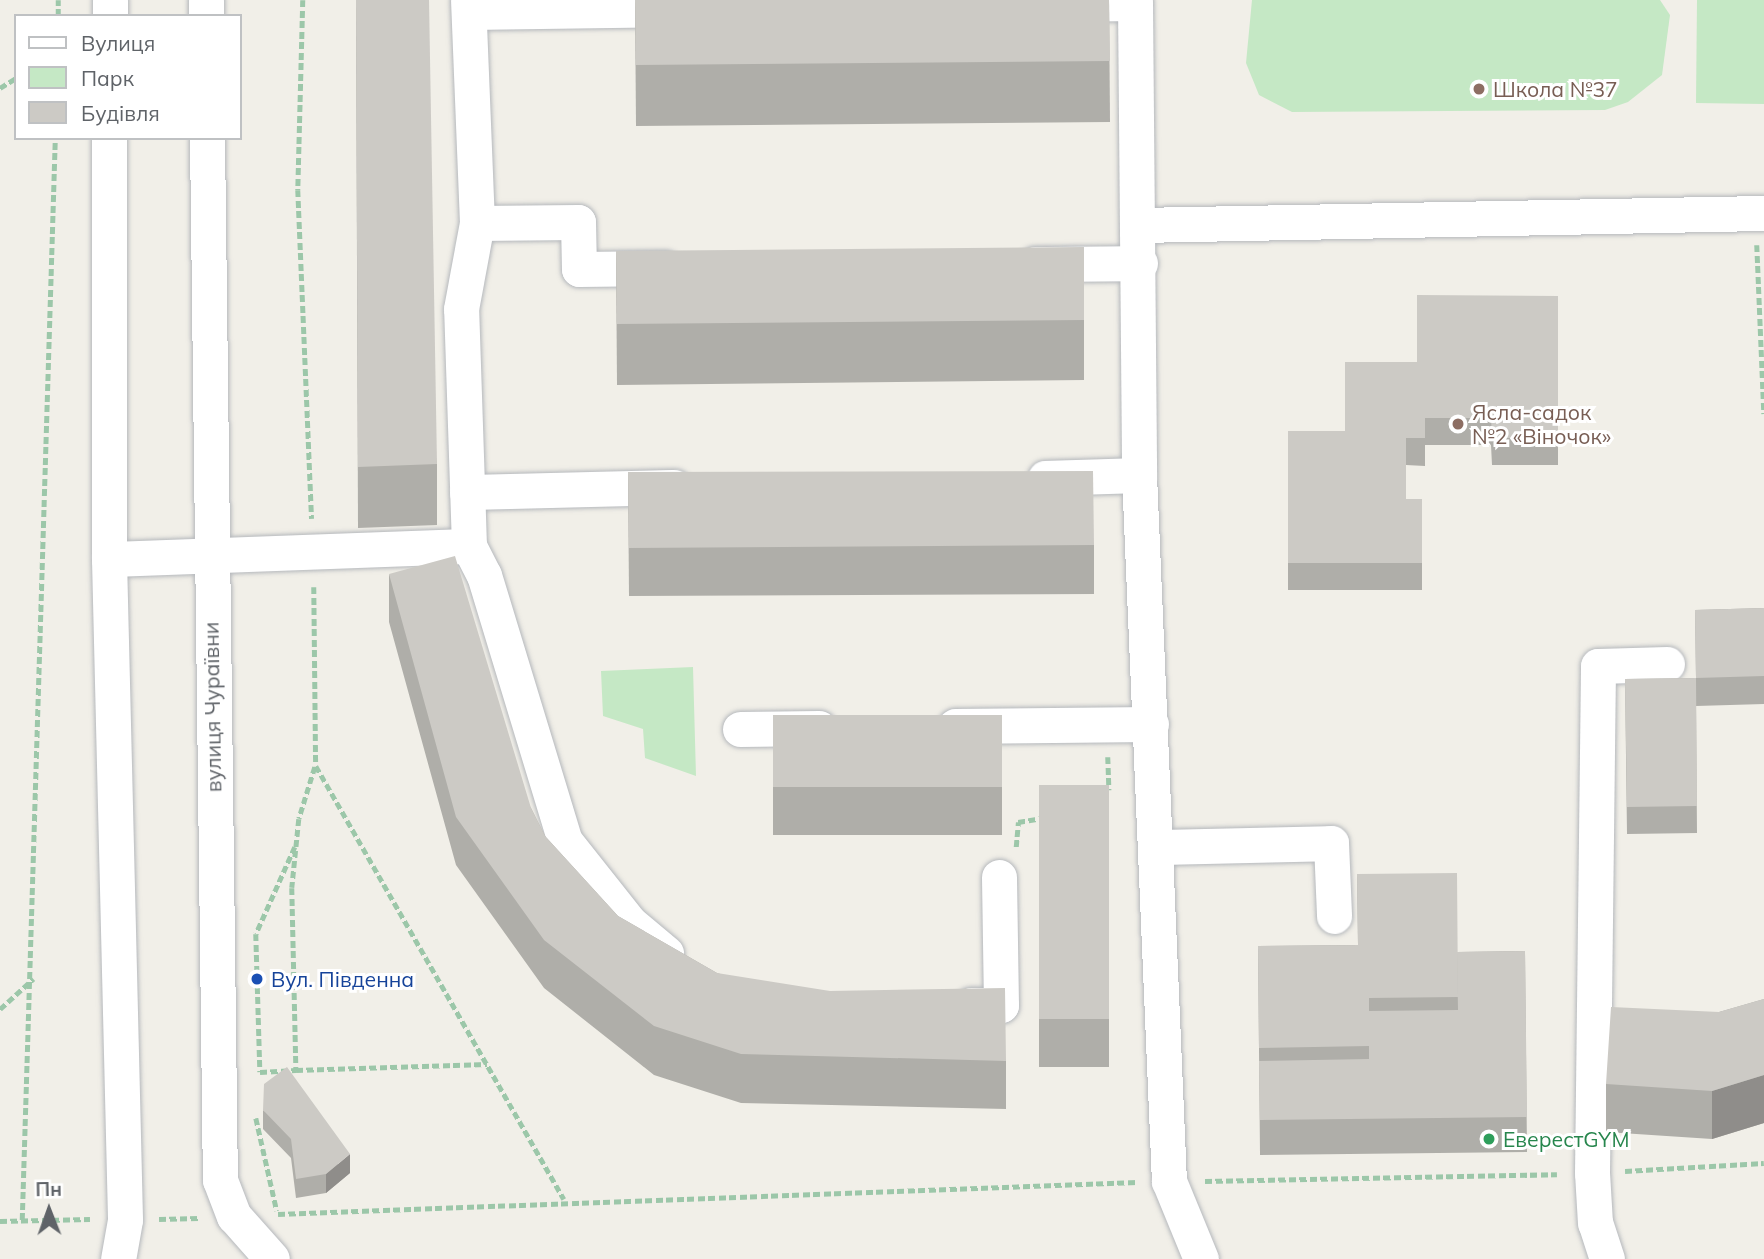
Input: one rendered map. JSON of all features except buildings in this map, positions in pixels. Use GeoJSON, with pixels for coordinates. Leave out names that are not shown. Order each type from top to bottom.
{"type":"FeatureCollection","features":[{"type":"Feature","properties":{"kind":"street"},"geometry":{"type":"LineString","coordinates":[[1024,4],[1135,2],[1140,263],[1139,475],[1169,1181],[1201,1259]]}},
{"type":"Feature","properties":{"kind":"street"},"geometry":{"type":"LineString","coordinates":[[691,970],[630,923],[565,841],[484,575],[469,546],[461,309],[477,223],[469,6],[719,8]]}},
{"type":"Feature","properties":{"kind":"street"},"geometry":{"type":"LineString","coordinates":[[109,140],[109,559],[125,1207],[118,1259]]}},
{"type":"Feature","properties":{"kind":"street","name":"вулиця Чураївни"},"geometry":{"type":"LineString","coordinates":[[207,140],[208,552],[220,1180],[234,1216],[272,1259]]}},
{"type":"Feature","properties":{"kind":"street"},"geometry":{"type":"LineString","coordinates":[[1139,225],[1760,213]]}},
{"type":"Feature","properties":{"kind":"street"},"geometry":{"type":"LineString","coordinates":[[477,223],[578,222],[579,270],[702,268]]}},
{"type":"Feature","properties":{"kind":"street"},"geometry":{"type":"LineString","coordinates":[[1003,265],[1140,263]]}},
{"type":"Feature","properties":{"kind":"street"},"geometry":{"type":"LineString","coordinates":[[1016,478],[1139,475]]}},
{"type":"Feature","properties":{"kind":"street"},"geometry":{"type":"LineString","coordinates":[[467,492],[714,486]]}},
{"type":"Feature","properties":{"kind":"street"},"geometry":{"type":"LineString","coordinates":[[109,559],[208,552],[469,546]]}},
{"type":"Feature","properties":{"kind":"street"},"geometry":{"type":"LineString","coordinates":[[1608,1259],[1595,1223],[1592,1173],[1598,666],[1667,664]]}},
{"type":"Feature","properties":{"kind":"street"},"geometry":{"type":"LineString","coordinates":[[917,727],[1151,724]]}},
{"type":"Feature","properties":{"kind":"street"},"geometry":{"type":"LineString","coordinates":[[740,729],[849,728]]}},
{"type":"Feature","properties":{"kind":"street"},"geometry":{"type":"LineString","coordinates":[[1156,847],[1331,843],[1334,916]]}},
{"type":"Feature","properties":{"kind":"street"},"geometry":{"type":"LineString","coordinates":[[934,1006],[1001,1005],[999,877]]}},
{"type":"Feature","properties":{"kind":"path"},"geometry":{"type":"LineString","coordinates":[[256,1077],[260,1072],[256,934],[297,843],[316,766],[313,550],[298,190],[303,0]]}},
{"type":"Feature","properties":{"kind":"path"},"geometry":{"type":"LineString","coordinates":[[22,1220],[33,979],[55,140]]}},
{"type":"Feature","properties":{"kind":"path"},"geometry":{"type":"LineString","coordinates":[[1760,213],[1764,414]]}},
{"type":"Feature","properties":{"kind":"path"},"geometry":{"type":"LineString","coordinates":[[1107,724],[1109,803]]}},
{"type":"Feature","properties":{"kind":"path"},"geometry":{"type":"LineString","coordinates":[[267,1214],[564,1199],[316,766]]}},
{"type":"Feature","properties":{"kind":"path"},"geometry":{"type":"LineString","coordinates":[[999,877],[1016,877],[1018,822],[1052,818]]}},
{"type":"Feature","properties":{"kind":"path"},"geometry":{"type":"LineString","coordinates":[[296,1070],[297,843]]}},
{"type":"Feature","properties":{"kind":"path"},"geometry":{"type":"LineString","coordinates":[[0,1009],[33,979]]}},
{"type":"Feature","properties":{"kind":"path"},"geometry":{"type":"LineString","coordinates":[[260,1072],[487,1064]]}},
{"type":"Feature","properties":{"kind":"path"},"geometry":{"type":"LineString","coordinates":[[254,1111],[278,1214]]}},
{"type":"Feature","properties":{"kind":"path"},"geometry":{"type":"LineString","coordinates":[[147,1219],[214,1217]]}},
{"type":"Feature","properties":{"kind":"path"},"geometry":{"type":"LineString","coordinates":[[0,1221],[96,1219]]}},
{"type":"Feature","properties":{"kind":"green space"},"geometry":{"type":"Polygon","coordinates":[[[1252,0],[1660,0],[1670,15],[1662,75],[1628,102],[1605,110],[1292,112],[1259,95],[1246,63],[1252,0]]]}},
{"type":"Feature","properties":{"kind":"green space"},"geometry":{"type":"Polygon","coordinates":[[[1697,0],[1764,0],[1764,104],[1696,103],[1697,0]]]}},
{"type":"Feature","properties":{"kind":"green space"},"geometry":{"type":"Polygon","coordinates":[[[693,667],[696,776],[645,758],[643,729],[603,716],[601,671],[693,667]]]}},
{"type":"Feature","properties":{"kind":"place","name":"Школа №37"},"geometry":{"type":"Point","coordinates":[1479,89]}},
{"type":"Feature","properties":{"kind":"place","name":"Ясла-садок №2 «Віночок»"},"geometry":{"type":"Point","coordinates":[1458,424]}},
{"type":"Feature","properties":{"kind":"place","name":"Вул. Південна"},"geometry":{"type":"Point","coordinates":[257,979]}},
{"type":"Feature","properties":{"kind":"place","name":"ЕверестGYM"},"geometry":{"type":"Point","coordinates":[1489,1139]}}]}
